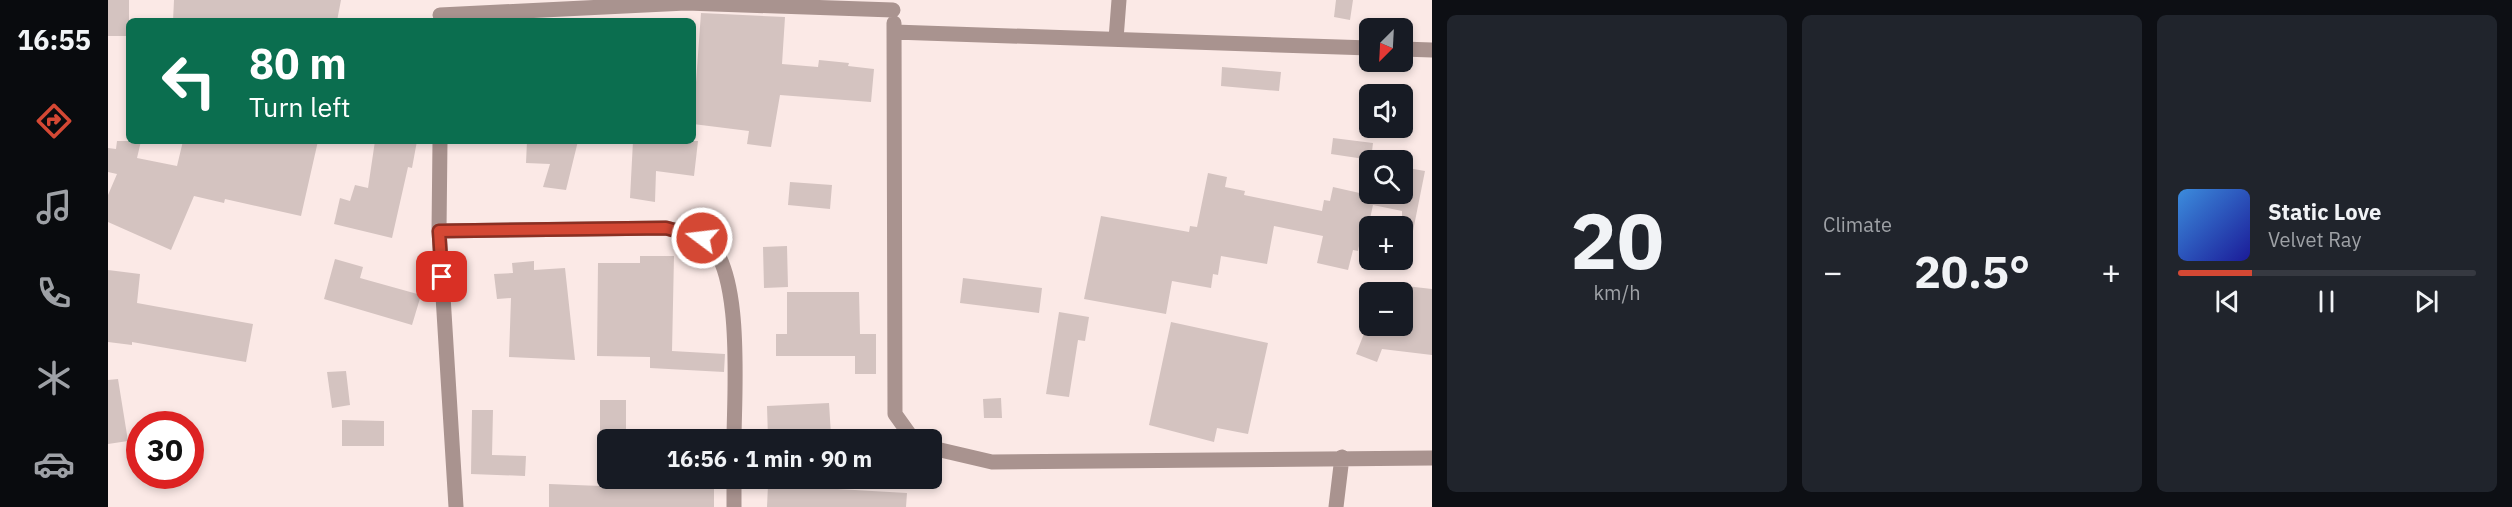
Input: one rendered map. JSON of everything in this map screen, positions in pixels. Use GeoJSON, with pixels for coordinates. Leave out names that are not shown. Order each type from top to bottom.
{"type":"FeatureCollection","features":[{"type":"Feature","properties":{"kind":"street"},"geometry":{"type":"LineString","coordinates":[[1116,39],[1119,0]]}},
{"type":"Feature","properties":{"kind":"street"},"geometry":{"type":"LineString","coordinates":[[440,12],[686,3],[893,5],[895,414],[906,429]]}},
{"type":"Feature","properties":{"kind":"street"},"geometry":{"type":"LineString","coordinates":[[894,32],[1359,48]]}},
{"type":"Feature","properties":{"kind":"street"},"geometry":{"type":"LineString","coordinates":[[1413,49],[1432,50]]}},
{"type":"Feature","properties":{"kind":"street"},"geometry":{"type":"LineString","coordinates":[[440,144],[439,231],[456,507]]}},
{"type":"Feature","properties":{"kind":"street"},"geometry":{"type":"LineString","coordinates":[[439,231],[666,228],[702,238],[721,257],[734,309],[734,429]]}},
{"type":"Feature","properties":{"kind":"street"},"geometry":{"type":"LineString","coordinates":[[942,450],[992,462],[1342,457],[1432,458]]}},
{"type":"Feature","properties":{"kind":"street"},"geometry":{"type":"LineString","coordinates":[[1336,507],[1342,457]]}},
{"type":"Feature","properties":{"kind":"street"},"geometry":{"type":"LineString","coordinates":[[734,489],[734,507]]}},
{"type":"Feature","properties":{"kind":"building"},"geometry":{"type":"Polygon","coordinates":[[[108,0],[129,0],[126,36],[108,36],[108,0]]]}},
{"type":"Feature","properties":{"kind":"building"},"geometry":{"type":"Polygon","coordinates":[[[174,0],[341,0],[338,18],[173,18],[174,0]]]}},
{"type":"Feature","properties":{"kind":"building"},"geometry":{"type":"Polygon","coordinates":[[[1336,0],[1353,0],[1350,20],[1334,17],[1336,0]]]}},
{"type":"Feature","properties":{"kind":"building"},"geometry":{"type":"Polygon","coordinates":[[[701,13],[785,17],[782,64],[818,67],[819,60],[849,63],[848,66],[874,69],[871,102],[780,95],[771,147],[747,144],[749,131],[696,124],[696,82],[701,13]]]}},
{"type":"Feature","properties":{"kind":"building"},"geometry":{"type":"Polygon","coordinates":[[[1222,67],[1281,72],[1279,91],[1221,86],[1222,67]]]}},
{"type":"Feature","properties":{"kind":"building"},"geometry":{"type":"Polygon","coordinates":[[[1333,138],[1373,143],[1372,150],[1359,150],[1359,158],[1331,154],[1333,138]]]}},
{"type":"Feature","properties":{"kind":"building"},"geometry":{"type":"Polygon","coordinates":[[[117,141],[126,141],[126,144],[140,144],[137,158],[177,166],[182,144],[317,144],[301,216],[225,199],[224,203],[194,196],[171,250],[108,222],[108,195],[117,174],[108,172],[108,148],[116,149],[117,141]]]}},
{"type":"Feature","properties":{"kind":"building"},"geometry":{"type":"Polygon","coordinates":[[[698,141],[694,176],[656,171],[655,202],[630,198],[633,144],[696,144],[698,141]]]}},
{"type":"Feature","properties":{"kind":"building"},"geometry":{"type":"Polygon","coordinates":[[[375,144],[416,144],[412,168],[408,167],[392,238],[334,224],[340,198],[350,201],[355,185],[368,188],[375,144]]]}},
{"type":"Feature","properties":{"kind":"building"},"geometry":{"type":"Polygon","coordinates":[[[527,144],[577,144],[566,190],[543,187],[550,164],[526,163],[527,144]]]}},
{"type":"Feature","properties":{"kind":"building"},"geometry":{"type":"Polygon","coordinates":[[[1413,169],[1425,171],[1413,231],[1413,216],[1402,216],[1402,211],[1373,205],[1371,216],[1359,216],[1358,251],[1353,250],[1348,270],[1317,263],[1323,236],[1274,226],[1267,264],[1221,256],[1218,275],[1213,274],[1211,288],[1172,281],[1166,314],[1084,299],[1101,216],[1189,232],[1190,226],[1197,227],[1208,173],[1227,177],[1225,187],[1245,191],[1244,195],[1322,211],[1324,200],[1330,201],[1333,187],[1359,193],[1359,204],[1413,204],[1413,169]]]}},
{"type":"Feature","properties":{"kind":"building"},"geometry":{"type":"Polygon","coordinates":[[[790,182],[832,185],[830,209],[788,205],[790,182]]]}},
{"type":"Feature","properties":{"kind":"building"},"geometry":{"type":"Polygon","coordinates":[[[787,246],[788,287],[764,288],[763,247],[787,246]]]}},
{"type":"Feature","properties":{"kind":"building"},"geometry":{"type":"Polygon","coordinates":[[[640,256],[674,256],[672,351],[725,354],[724,372],[650,368],[650,357],[597,356],[598,263],[640,263],[640,256]]]}},
{"type":"Feature","properties":{"kind":"building"},"geometry":{"type":"Polygon","coordinates":[[[335,259],[363,267],[360,278],[421,295],[412,325],[324,299],[335,259]]]}},
{"type":"Feature","properties":{"kind":"building"},"geometry":{"type":"Polygon","coordinates":[[[534,261],[534,270],[565,268],[575,360],[509,357],[511,298],[497,299],[494,274],[513,273],[512,263],[534,261]]]}},
{"type":"Feature","properties":{"kind":"building"},"geometry":{"type":"Polygon","coordinates":[[[108,270],[140,274],[137,303],[253,324],[246,362],[132,342],[132,345],[108,342],[108,270]]]}},
{"type":"Feature","properties":{"kind":"building"},"geometry":{"type":"Polygon","coordinates":[[[963,278],[1042,288],[1039,313],[960,303],[963,278]]]}},
{"type":"Feature","properties":{"kind":"building"},"geometry":{"type":"Polygon","coordinates":[[[1413,287],[1432,289],[1432,355],[1382,349],[1377,362],[1356,354],[1363,336],[1413,336],[1413,287]]]}},
{"type":"Feature","properties":{"kind":"building"},"geometry":{"type":"Polygon","coordinates":[[[787,292],[859,292],[860,334],[876,334],[876,374],[855,374],[855,356],[776,356],[776,334],[787,334],[787,292]]]}},
{"type":"Feature","properties":{"kind":"building"},"geometry":{"type":"Polygon","coordinates":[[[1059,312],[1089,317],[1085,341],[1078,340],[1069,397],[1046,394],[1059,312]]]}},
{"type":"Feature","properties":{"kind":"building"},"geometry":{"type":"Polygon","coordinates":[[[1171,322],[1268,343],[1248,434],[1217,428],[1214,442],[1149,425],[1171,322]]]}},
{"type":"Feature","properties":{"kind":"building"},"geometry":{"type":"Polygon","coordinates":[[[346,371],[350,405],[332,408],[327,372],[346,371]]]}},
{"type":"Feature","properties":{"kind":"building"},"geometry":{"type":"Polygon","coordinates":[[[118,379],[126,441],[108,444],[108,380],[118,379]]]}},
{"type":"Feature","properties":{"kind":"building"},"geometry":{"type":"Polygon","coordinates":[[[1001,398],[1002,418],[984,418],[983,399],[1001,398]]]}},
{"type":"Feature","properties":{"kind":"building"},"geometry":{"type":"Polygon","coordinates":[[[600,400],[626,400],[626,429],[600,429],[600,400]]]}},
{"type":"Feature","properties":{"kind":"building"},"geometry":{"type":"Polygon","coordinates":[[[829,403],[831,429],[768,429],[767,406],[829,403]]]}},
{"type":"Feature","properties":{"kind":"building"},"geometry":{"type":"Polygon","coordinates":[[[472,410],[493,410],[492,455],[526,456],[525,476],[471,474],[472,410]]]}},
{"type":"Feature","properties":{"kind":"building"},"geometry":{"type":"Polygon","coordinates":[[[342,420],[384,421],[384,446],[342,446],[342,420]]]}},
{"type":"Feature","properties":{"kind":"building"},"geometry":{"type":"Polygon","coordinates":[[[549,484],[597,486],[597,489],[714,489],[714,507],[549,507],[549,484]]]}},
{"type":"Feature","properties":{"kind":"building"},"geometry":{"type":"Polygon","coordinates":[[[768,489],[838,489],[907,493],[906,507],[767,507],[768,489]]]}},
{"type":"Feature","properties":{"kind":"route"},"geometry":{"type":"LineString","coordinates":[[442,277],[439,231],[666,228],[702,238]]}}]}
